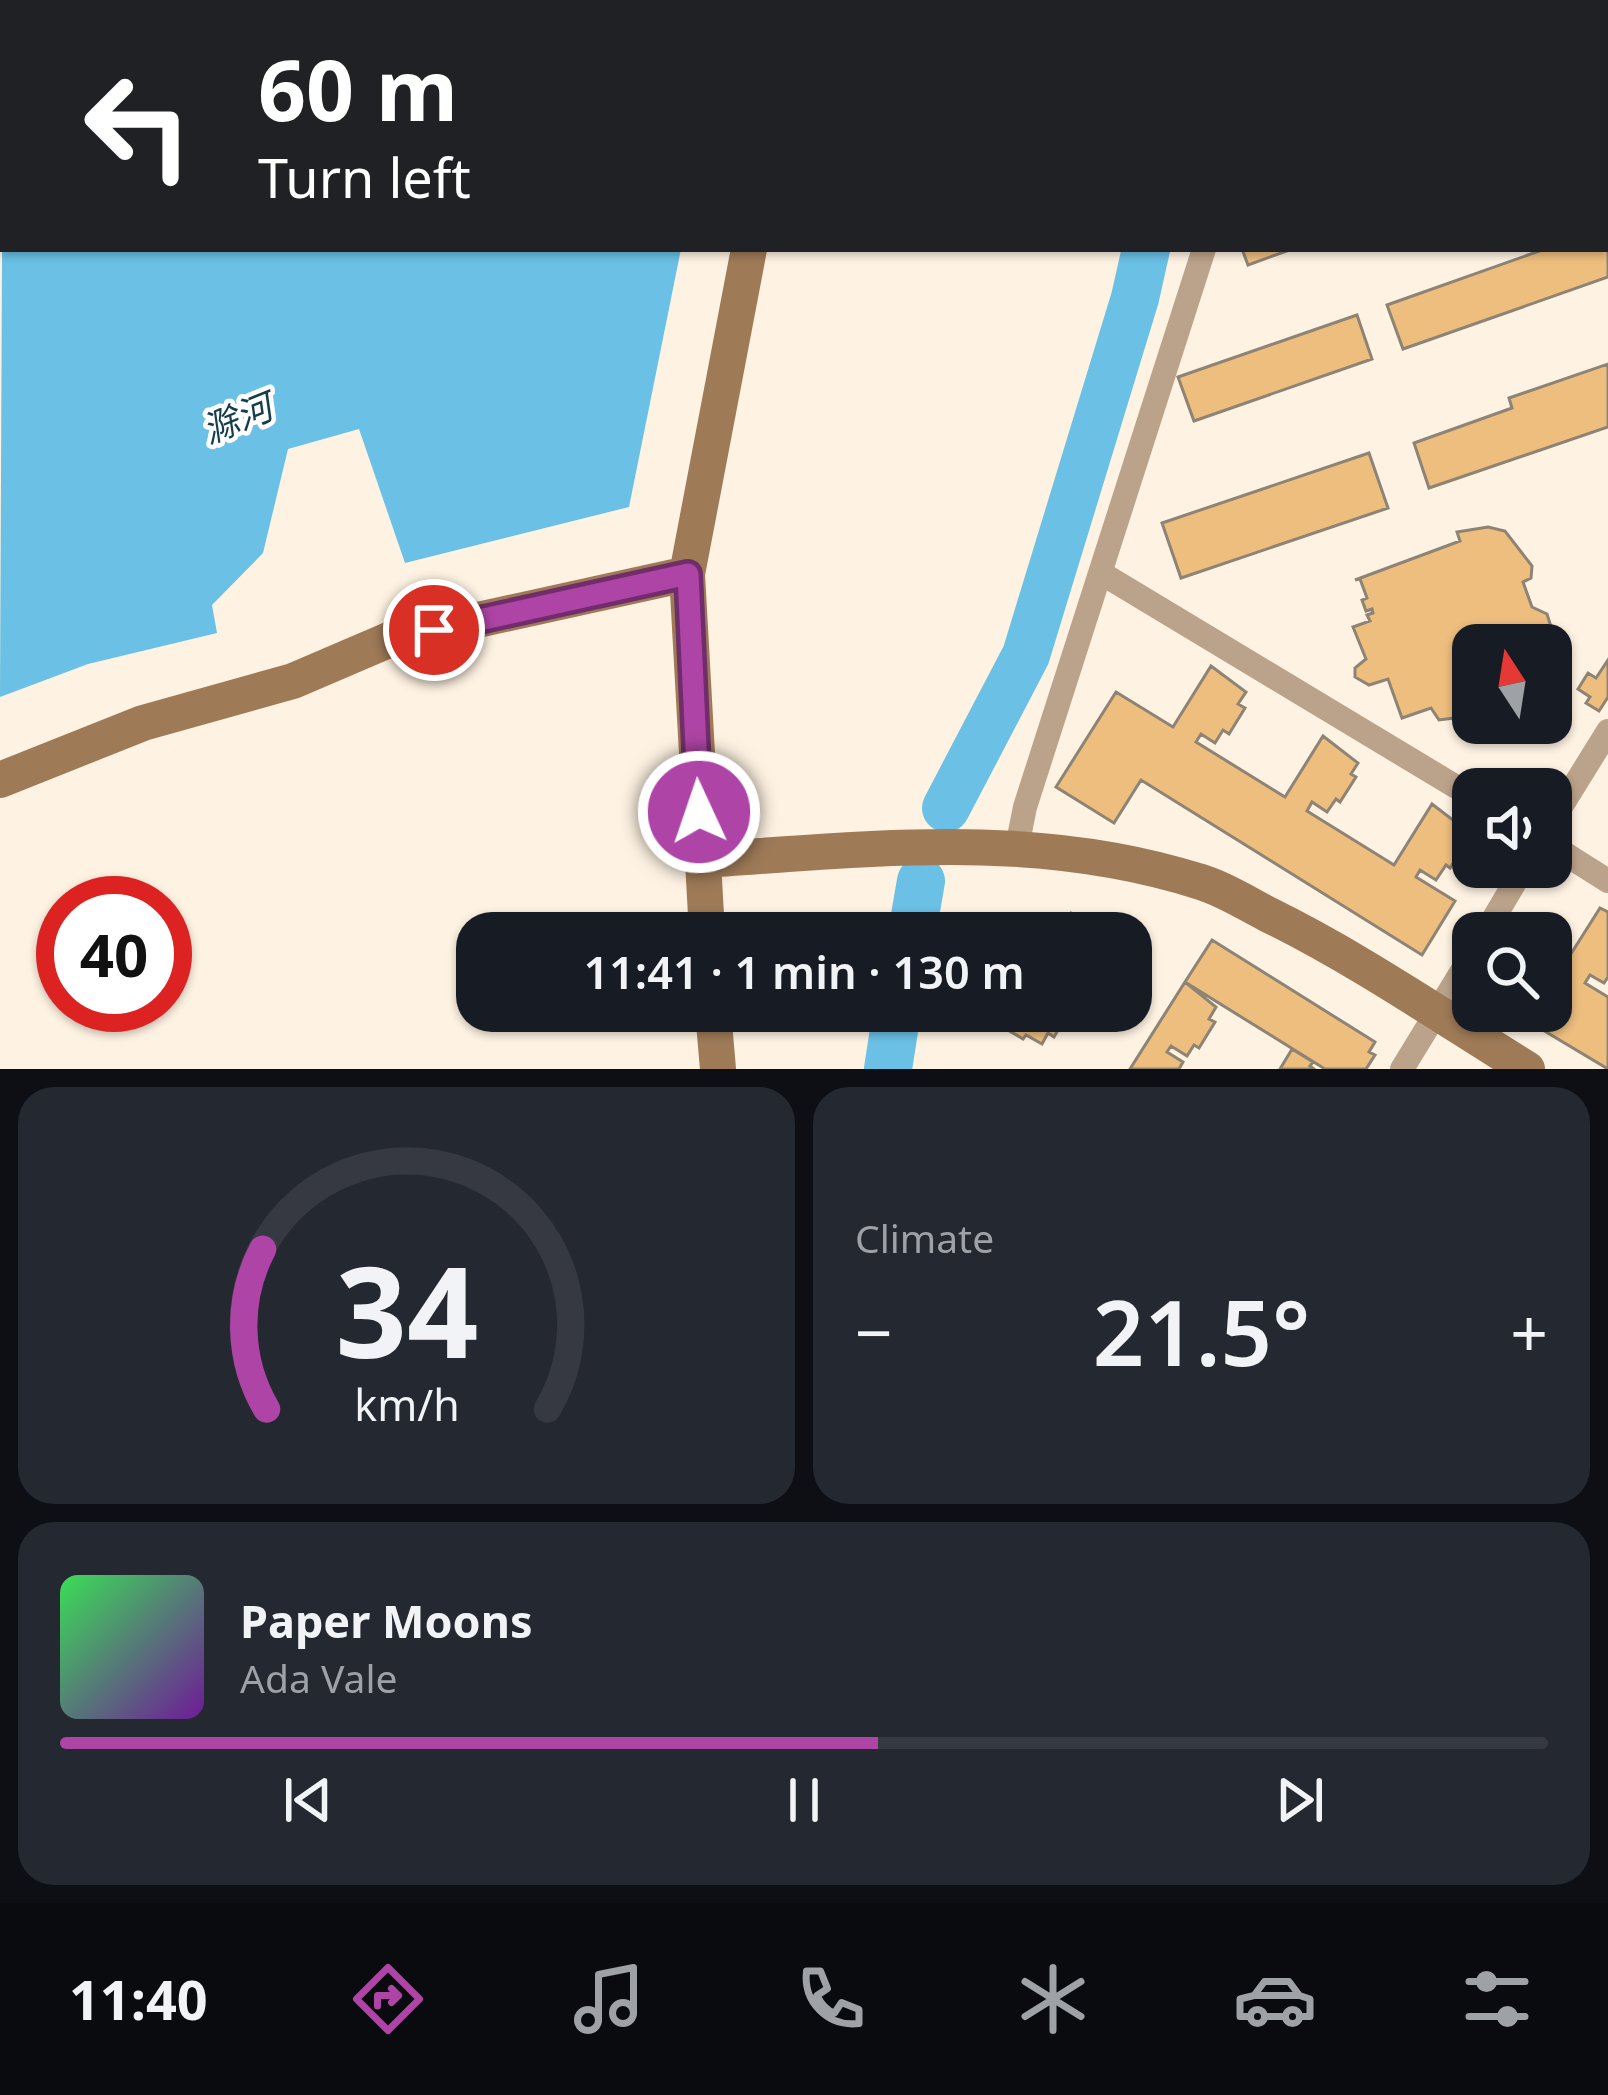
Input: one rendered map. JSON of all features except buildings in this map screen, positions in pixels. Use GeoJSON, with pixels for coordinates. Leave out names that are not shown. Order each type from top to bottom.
{"type":"FeatureCollection","features":[{"type":"Feature","properties":{"kind":"street"},"geometry":{"type":"LineString","coordinates":[[706,912],[688,574],[748,252]]}},
{"type":"Feature","properties":{"kind":"street"},"geometry":{"type":"LineString","coordinates":[[1017,847],[1025,807],[1203,252]]}},
{"type":"Feature","properties":{"kind":"street"},"geometry":{"type":"LineString","coordinates":[[1101,573],[1452,784]]}},
{"type":"Feature","properties":{"kind":"street"},"geometry":{"type":"LineString","coordinates":[[0,780],[143,723],[292,681],[392,639],[688,574]]}},
{"type":"Feature","properties":{"kind":"street"},"geometry":{"type":"LineString","coordinates":[[1572,789],[1608,731]]}},
{"type":"Feature","properties":{"kind":"street"},"geometry":{"type":"LineString","coordinates":[[702,860],[902,847],[1017,847],[1068,850],[1204,882],[1310,935],[1527,1069]]}},
{"type":"Feature","properties":{"kind":"street"},"geometry":{"type":"LineString","coordinates":[[1572,858],[1608,881]]}},
{"type":"Feature","properties":{"kind":"street"},"geometry":{"type":"LineString","coordinates":[[1402,1069],[1452,989]]}},
{"type":"Feature","properties":{"kind":"street"},"geometry":{"type":"LineString","coordinates":[[715,1032],[718,1069]]}},
{"type":"Feature","properties":{"kind":"water","name":"滁河"},"geometry":{"type":"Polygon","coordinates":[[[2,252],[680,252],[629,507],[405,563],[359,429],[288,449],[263,553],[212,605],[217,633],[88,664],[0,697],[2,252]]]}},
{"type":"Feature","properties":{"kind":"waterway"},"geometry":{"type":"LineString","coordinates":[[946,808],[1026,655],[1145,252]]}},
{"type":"Feature","properties":{"kind":"waterway"},"geometry":{"type":"LineString","coordinates":[[916,912],[921,881]]}},
{"type":"Feature","properties":{"kind":"waterway"},"geometry":{"type":"LineString","coordinates":[[888,1069],[894,1032]]}},
{"type":"Feature","properties":{"kind":"route"},"geometry":{"type":"LineString","coordinates":[[434,630],[688,574],[699,812]]}}]}
